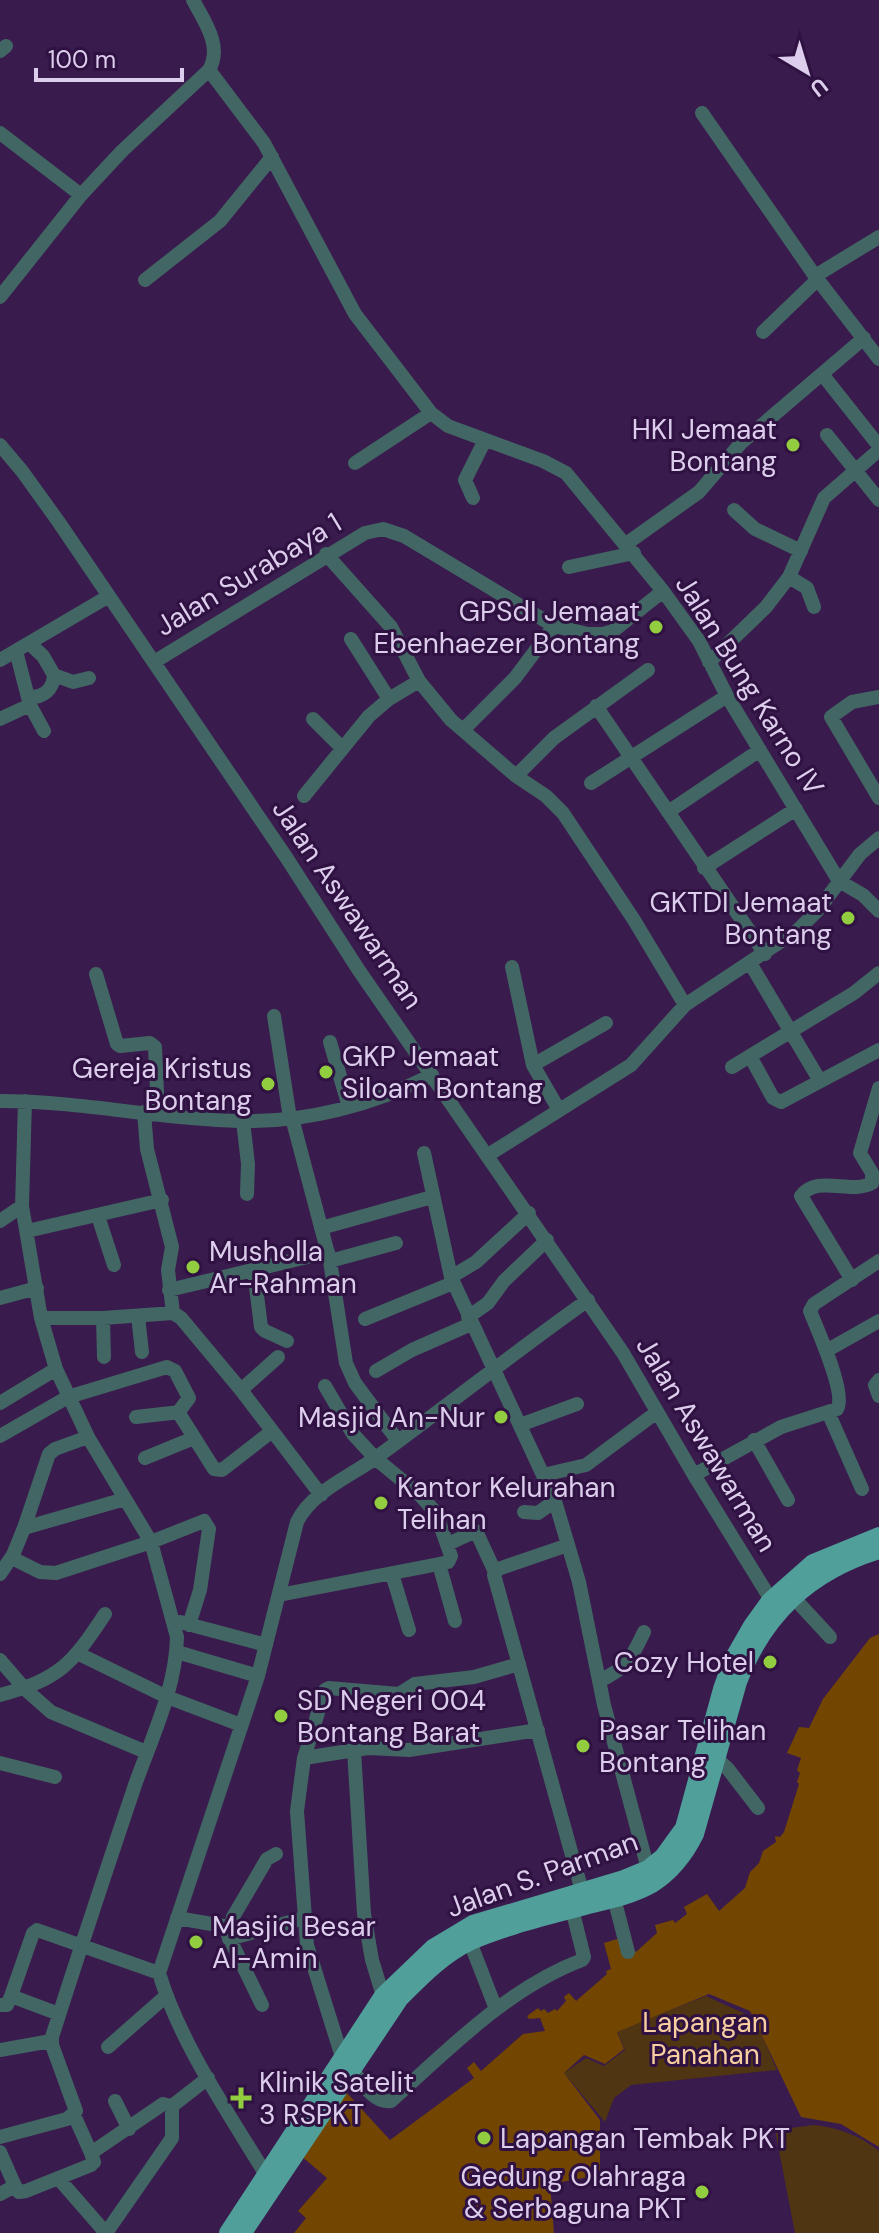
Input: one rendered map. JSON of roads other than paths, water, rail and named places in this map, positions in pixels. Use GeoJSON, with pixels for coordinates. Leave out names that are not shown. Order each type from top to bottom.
{"type":"FeatureCollection","features":[{"type":"Feature","properties":{"kind":"main road","name":"Jalan S. Parman"},"geometry":{"type":"LineString","coordinates":[[228,2233],[346,2062],[400,1998],[442,1959],[470,1942],[572,1909],[648,1869],[663,1857],[684,1828],[727,1675],[752,1626],[775,1606],[813,1563],[879,1536]]}},
{"type":"Feature","properties":{"kind":"main road","name":"Jalan S. Parman"},"geometry":{"type":"LineString","coordinates":[[243,2233],[383,1996],[433,1948],[473,1924],[652,1884],[687,1851],[704,1810],[747,1659],[775,1606],[794,1598],[836,1565],[879,1550]]}},
{"type":"Feature","properties":{"kind":"street"},"geometry":{"type":"LineString","coordinates":[[0,297],[81,195],[122,151],[209,70],[215,56],[211,35],[193,0]]}},
{"type":"Feature","properties":{"kind":"street","name":"Jalan Bung Karno IV"},"geometry":{"type":"LineString","coordinates":[[209,70],[272,157],[355,314],[431,413],[448,426],[543,461],[566,473],[663,591],[699,641],[727,696],[839,881]]}},
{"type":"Feature","properties":{"kind":"street"},"geometry":{"type":"LineString","coordinates":[[702,113],[817,277],[879,359]]}},
{"type":"Feature","properties":{"kind":"street"},"geometry":{"type":"LineString","coordinates":[[0,133],[81,195]]}},
{"type":"Feature","properties":{"kind":"street"},"geometry":{"type":"LineString","coordinates":[[145,280],[220,221],[272,157]]}},
{"type":"Feature","properties":{"kind":"street"},"geometry":{"type":"LineString","coordinates":[[763,332],[817,277],[879,237]]}},
{"type":"Feature","properties":{"kind":"street"},"geometry":{"type":"LineString","coordinates":[[569,567],[630,549],[699,492],[741,443],[864,338]]}},
{"type":"Feature","properties":{"kind":"street"},"geometry":{"type":"LineString","coordinates":[[709,662],[766,607],[789,577],[818,507],[831,491],[879,448],[822,374]]}},
{"type":"Feature","properties":{"kind":"street"},"geometry":{"type":"LineString","coordinates":[[355,463],[431,413]]}},
{"type":"Feature","properties":{"kind":"street"},"geometry":{"type":"LineString","coordinates":[[827,435],[879,500]]}},
{"type":"Feature","properties":{"kind":"street"},"geometry":{"type":"LineString","coordinates":[[473,498],[465,480],[485,440]]}},
{"type":"Feature","properties":{"kind":"street","name":"Jalan Aswawarman"},"geometry":{"type":"LineString","coordinates":[[5,449],[109,596],[358,969],[588,1300],[775,1606]]}},
{"type":"Feature","properties":{"kind":"street"},"geometry":{"type":"LineString","coordinates":[[734,510],[755,529],[801,551]]}},
{"type":"Feature","properties":{"kind":"street","name":"Jalan Surabaya 1"},"geometry":{"type":"LineString","coordinates":[[154,662],[326,554],[374,530],[392,530],[554,626],[588,634],[608,633],[620,627],[663,591]]}},
{"type":"Feature","properties":{"kind":"street"},"geometry":{"type":"LineString","coordinates":[[326,554],[395,633],[419,681],[463,730],[563,813],[634,920],[685,1005]]}},
{"type":"Feature","properties":{"kind":"street"},"geometry":{"type":"LineString","coordinates":[[789,577],[807,588],[814,607]]}},
{"type":"Feature","properties":{"kind":"street"},"geometry":{"type":"LineString","coordinates":[[0,660],[109,596]]}},
{"type":"Feature","properties":{"kind":"street"},"geometry":{"type":"LineString","coordinates":[[463,730],[515,678],[554,626]]}},
{"type":"Feature","properties":{"kind":"street"},"geometry":{"type":"LineString","coordinates":[[351,639],[389,699]]}},
{"type":"Feature","properties":{"kind":"street"},"geometry":{"type":"LineString","coordinates":[[0,719],[52,688],[54,675],[43,656],[23,647]]}},
{"type":"Feature","properties":{"kind":"street"},"geometry":{"type":"LineString","coordinates":[[23,647],[29,701],[44,731]]}},
{"type":"Feature","properties":{"kind":"street"},"geometry":{"type":"LineString","coordinates":[[516,776],[554,738],[648,670]]}},
{"type":"Feature","properties":{"kind":"street"},"geometry":{"type":"LineString","coordinates":[[54,675],[73,682],[89,678]]}},
{"type":"Feature","properties":{"kind":"street"},"geometry":{"type":"LineString","coordinates":[[304,796],[369,716],[389,699],[419,681]]}},
{"type":"Feature","properties":{"kind":"street"},"geometry":{"type":"LineString","coordinates":[[591,783],[727,696]]}},
{"type":"Feature","properties":{"kind":"street"},"geometry":{"type":"LineString","coordinates":[[879,697],[852,702],[831,717],[879,798]]}},
{"type":"Feature","properties":{"kind":"street"},"geometry":{"type":"LineString","coordinates":[[596,706],[765,954]]}},
{"type":"Feature","properties":{"kind":"street"},"geometry":{"type":"LineString","coordinates":[[313,719],[342,748]]}},
{"type":"Feature","properties":{"kind":"street"},"geometry":{"type":"LineString","coordinates":[[668,812],[760,750]]}},
{"type":"Feature","properties":{"kind":"street"},"geometry":{"type":"LineString","coordinates":[[704,868],[796,809]]}},
{"type":"Feature","properties":{"kind":"street"},"geometry":{"type":"LineString","coordinates":[[488,1155],[631,1065],[685,1005],[765,954],[806,923],[860,854],[879,838]]}},
{"type":"Feature","properties":{"kind":"street"},"geometry":{"type":"LineString","coordinates":[[839,881],[863,895],[879,911]]}},
{"type":"Feature","properties":{"kind":"street"},"geometry":{"type":"LineString","coordinates":[[750,963],[820,1081]]}},
{"type":"Feature","properties":{"kind":"street"},"geometry":{"type":"LineString","coordinates":[[512,967],[533,1065],[559,1110]]}},
{"type":"Feature","properties":{"kind":"street"},"geometry":{"type":"LineString","coordinates":[[732,1067],[854,993],[879,973]]}},
{"type":"Feature","properties":{"kind":"street"},"geometry":{"type":"LineString","coordinates":[[96,974],[117,1044],[150,1043],[155,1047],[147,1149],[172,1247],[168,1270],[173,1313]]}},
{"type":"Feature","properties":{"kind":"street"},"geometry":{"type":"LineString","coordinates":[[274,1016],[291,1118],[329,1256],[350,1374],[398,1441]]}},
{"type":"Feature","properties":{"kind":"street"},"geometry":{"type":"LineString","coordinates":[[533,1065],[606,1023]]}},
{"type":"Feature","properties":{"kind":"street"},"geometry":{"type":"LineString","coordinates":[[330,1042],[349,1107]]}},
{"type":"Feature","properties":{"kind":"street"},"geometry":{"type":"LineString","coordinates":[[750,1056],[776,1101],[781,1102],[879,1050]]}},
{"type":"Feature","properties":{"kind":"street"},"geometry":{"type":"LineString","coordinates":[[0,1101],[243,1121],[291,1118],[349,1107],[380,1098],[432,1075]]}},
{"type":"Feature","properties":{"kind":"street"},"geometry":{"type":"LineString","coordinates":[[852,1280],[801,1196],[804,1191],[817,1186],[868,1187],[874,1179],[861,1148],[879,1088]]}},
{"type":"Feature","properties":{"kind":"street"},"geometry":{"type":"LineString","coordinates":[[0,2152],[15,2186],[21,2192],[93,2163],[51,2041],[80,1946],[167,1697],[177,1652],[177,1637],[151,1542],[88,1437],[68,1397],[41,1318],[22,1206],[25,1101]]}},
{"type":"Feature","properties":{"kind":"street"},"geometry":{"type":"LineString","coordinates":[[243,1121],[248,1164],[247,1194]]}},
{"type":"Feature","properties":{"kind":"street"},"geometry":{"type":"LineString","coordinates":[[424,1153],[452,1280],[555,1501],[589,1625],[599,1681],[648,1869]]}},
{"type":"Feature","properties":{"kind":"street"},"geometry":{"type":"LineString","coordinates":[[321,1228],[432,1197]]}},
{"type":"Feature","properties":{"kind":"street"},"geometry":{"type":"LineString","coordinates":[[27,1231],[162,1200]]}},
{"type":"Feature","properties":{"kind":"street"},"geometry":{"type":"LineString","coordinates":[[0,1221],[22,1206]]}},
{"type":"Feature","properties":{"kind":"street"},"geometry":{"type":"LineString","coordinates":[[365,1319],[452,1280],[529,1213]]}},
{"type":"Feature","properties":{"kind":"street"},"geometry":{"type":"LineString","coordinates":[[98,1216],[114,1265]]}},
{"type":"Feature","properties":{"kind":"street"},"geometry":{"type":"LineString","coordinates":[[376,1371],[469,1320],[547,1240]]}},
{"type":"Feature","properties":{"kind":"street"},"geometry":{"type":"LineString","coordinates":[[169,1290],[396,1243]]}},
{"type":"Feature","properties":{"kind":"street"},"geometry":{"type":"LineString","coordinates":[[694,1475],[781,1427],[837,1409],[841,1400],[810,1311],[879,1261]]}},
{"type":"Feature","properties":{"kind":"street"},"geometry":{"type":"LineString","coordinates":[[254,1271],[261,1327],[287,1341]]}},
{"type":"Feature","properties":{"kind":"street"},"geometry":{"type":"LineString","coordinates":[[0,1298],[37,1288]]}},
{"type":"Feature","properties":{"kind":"street"},"geometry":{"type":"LineString","coordinates":[[266,2175],[208,2078],[166,1996],[159,1973],[258,1676],[297,1522],[301,1513],[321,1495],[588,1300]]}},
{"type":"Feature","properties":{"kind":"street"},"geometry":{"type":"LineString","coordinates":[[41,1318],[173,1313],[192,1327],[321,1495]]}},
{"type":"Feature","properties":{"kind":"street"},"geometry":{"type":"LineString","coordinates":[[138,1316],[142,1352]]}},
{"type":"Feature","properties":{"kind":"street"},"geometry":{"type":"LineString","coordinates":[[103,1318],[104,1357]]}},
{"type":"Feature","properties":{"kind":"street"},"geometry":{"type":"LineString","coordinates":[[826,1351],[879,1321]]}},
{"type":"Feature","properties":{"kind":"street"},"geometry":{"type":"LineString","coordinates":[[241,1390],[278,1357]]}},
{"type":"Feature","properties":{"kind":"street"},"geometry":{"type":"LineString","coordinates":[[0,1436],[68,1397],[170,1367],[189,1398],[180,1412]]}},
{"type":"Feature","properties":{"kind":"street"},"geometry":{"type":"LineString","coordinates":[[0,1403],[56,1369]]}},
{"type":"Feature","properties":{"kind":"street"},"geometry":{"type":"LineString","coordinates":[[879,1380],[875,1389],[879,1396]]}},
{"type":"Feature","properties":{"kind":"street"},"geometry":{"type":"LineString","coordinates":[[325,1386],[348,1428],[375,1458],[430,1504],[436,1513],[448,1544],[445,1562],[455,1621]]}},
{"type":"Feature","properties":{"kind":"street"},"geometry":{"type":"LineString","coordinates":[[520,1425],[577,1404]]}},
{"type":"Feature","properties":{"kind":"street"},"geometry":{"type":"LineString","coordinates":[[180,1412],[213,1468],[219,1471],[271,1432]]}},
{"type":"Feature","properties":{"kind":"street"},"geometry":{"type":"LineString","coordinates":[[136,1417],[180,1412]]}},
{"type":"Feature","properties":{"kind":"street"},"geometry":{"type":"LineString","coordinates":[[543,1475],[586,1465],[657,1412]]}},
{"type":"Feature","properties":{"kind":"street"},"geometry":{"type":"LineString","coordinates":[[828,1412],[862,1489]]}},
{"type":"Feature","properties":{"kind":"street"},"geometry":{"type":"LineString","coordinates":[[88,1437],[49,1454],[24,1528],[7,1561],[40,1572],[56,1573],[151,1542],[200,1521],[208,1526],[200,1590],[189,1625]]}},
{"type":"Feature","properties":{"kind":"street"},"geometry":{"type":"LineString","coordinates":[[145,1458],[194,1438]]}},
{"type":"Feature","properties":{"kind":"street"},"geometry":{"type":"LineString","coordinates":[[754,1440],[788,1500]]}},
{"type":"Feature","properties":{"kind":"street"},"geometry":{"type":"LineString","coordinates":[[24,1528],[125,1499]]}},
{"type":"Feature","properties":{"kind":"street"},"geometry":{"type":"LineString","coordinates":[[524,1512],[538,1513],[555,1501]]}},
{"type":"Feature","properties":{"kind":"street"},"geometry":{"type":"LineString","coordinates":[[448,1544],[476,1531],[495,1572],[494,1580],[538,1730],[598,1894],[628,1952]]}},
{"type":"Feature","properties":{"kind":"street"},"geometry":{"type":"LineString","coordinates":[[495,1572],[568,1545]]}},
{"type":"Feature","properties":{"kind":"street"},"geometry":{"type":"LineString","coordinates":[[279,1595],[445,1562]]}},
{"type":"Feature","properties":{"kind":"street"},"geometry":{"type":"LineString","coordinates":[[392,1574],[409,1630]]}},
{"type":"Feature","properties":{"kind":"street"},"geometry":{"type":"LineString","coordinates":[[794,1598],[830,1637]]}},
{"type":"Feature","properties":{"kind":"street"},"geometry":{"type":"LineString","coordinates":[[0,1695],[25,1689],[49,1678],[79,1654],[105,1614]]}},
{"type":"Feature","properties":{"kind":"street"},"geometry":{"type":"LineString","coordinates":[[172,1620],[266,1645]]}},
{"type":"Feature","properties":{"kind":"street"},"geometry":{"type":"LineString","coordinates":[[599,1681],[618,1673],[627,1665],[644,1632]]}},
{"type":"Feature","properties":{"kind":"street"},"geometry":{"type":"LineString","coordinates":[[177,1652],[258,1676]]}},
{"type":"Feature","properties":{"kind":"street"},"geometry":{"type":"LineString","coordinates":[[79,1654],[167,1697],[241,1725]]}},
{"type":"Feature","properties":{"kind":"street"},"geometry":{"type":"LineString","coordinates":[[0,1660],[39,1703],[63,1719],[146,1752]]}},
{"type":"Feature","properties":{"kind":"street"},"geometry":{"type":"LineString","coordinates":[[519,1664],[474,1677],[417,1683],[403,1692],[327,1689],[304,1758],[297,1811],[307,1945],[346,2062],[377,2100],[385,2103],[391,2101],[496,2009],[555,1970],[584,1959],[572,1909]]}},
{"type":"Feature","properties":{"kind":"street"},"geometry":{"type":"LineString","coordinates":[[304,1758],[354,1750],[409,1750],[538,1730]]}},
{"type":"Feature","properties":{"kind":"street"},"geometry":{"type":"LineString","coordinates":[[354,1750],[364,1914],[372,1960],[383,1996]]}},
{"type":"Feature","properties":{"kind":"street"},"geometry":{"type":"LineString","coordinates":[[717,1759],[758,1808]]}},
{"type":"Feature","properties":{"kind":"street"},"geometry":{"type":"LineString","coordinates":[[0,1763],[55,1777]]}},
{"type":"Feature","properties":{"kind":"street"},"geometry":{"type":"LineString","coordinates":[[229,1933],[267,1859],[276,1854]]}},
{"type":"Feature","properties":{"kind":"street"},"geometry":{"type":"LineString","coordinates":[[177,1918],[229,1933],[304,1918]]}},
{"type":"Feature","properties":{"kind":"street"},"geometry":{"type":"LineString","coordinates":[[59,2014],[6,2001],[35,1931],[40,1930],[159,1973]]}},
{"type":"Feature","properties":{"kind":"street"},"geometry":{"type":"LineString","coordinates":[[229,1933],[262,2005]]}},
{"type":"Feature","properties":{"kind":"street"},"geometry":{"type":"LineString","coordinates":[[470,1942],[496,2009]]}},
{"type":"Feature","properties":{"kind":"street"},"geometry":{"type":"LineString","coordinates":[[108,2047],[166,1996]]}},
{"type":"Feature","properties":{"kind":"street"},"geometry":{"type":"LineString","coordinates":[[0,2050],[51,2041]]}},
{"type":"Feature","properties":{"kind":"street"},"geometry":{"type":"LineString","coordinates":[[172,2106],[208,2078]]}},
{"type":"Feature","properties":{"kind":"street"},"geometry":{"type":"LineString","coordinates":[[115,2101],[129,2129]]}},
{"type":"Feature","properties":{"kind":"street"},"geometry":{"type":"LineString","coordinates":[[91,2153],[163,2104],[172,2106]]}},
{"type":"Feature","properties":{"kind":"street"},"geometry":{"type":"LineString","coordinates":[[58,2178],[106,2233],[172,2138],[172,2106]]}},
{"type":"Feature","properties":{"kind":"street"},"geometry":{"type":"LineString","coordinates":[[0,2137],[74,2115]]}},
{"type":"Feature","properties":{"kind":"street"},"geometry":{"type":"LineString","coordinates":[[0,2194],[15,2186]]}},
{"type":"Feature","properties":{"kind":"place","name":"HKI Jemaat Bontang"},"geometry":{"type":"Point","coordinates":[793,445]}},
{"type":"Feature","properties":{"kind":"place","name":"GPSdI Jemaat Ebenhaezer Bontang"},"geometry":{"type":"Point","coordinates":[656,627]}},
{"type":"Feature","properties":{"kind":"place","name":"GKTDI Jemaat Bontang"},"geometry":{"type":"Point","coordinates":[848,918]}},
{"type":"Feature","properties":{"kind":"place","name":"GKP Jemaat Siloam Bontang"},"geometry":{"type":"Point","coordinates":[326,1072]}},
{"type":"Feature","properties":{"kind":"place","name":"Gereja Kristus Bontang"},"geometry":{"type":"Point","coordinates":[268,1084]}},
{"type":"Feature","properties":{"kind":"place","name":"Musholla Ar-Rahman"},"geometry":{"type":"Point","coordinates":[193,1267]}},
{"type":"Feature","properties":{"kind":"place","name":"Masjid An-Nur"},"geometry":{"type":"Point","coordinates":[501,1417]}},
{"type":"Feature","properties":{"kind":"place","name":"Kantor Kelurahan Telihan"},"geometry":{"type":"Point","coordinates":[381,1503]}},
{"type":"Feature","properties":{"kind":"place","name":"Cozy Hotel"},"geometry":{"type":"Point","coordinates":[770,1662]}},
{"type":"Feature","properties":{"kind":"place","name":"SD Negeri 004 Bontang Barat"},"geometry":{"type":"Point","coordinates":[281,1716]}},
{"type":"Feature","properties":{"kind":"place","name":"Pasar Telihan Bontang"},"geometry":{"type":"Point","coordinates":[583,1746]}},
{"type":"Feature","properties":{"kind":"place","name":"Masjid Besar Al-Amin"},"geometry":{"type":"Point","coordinates":[196,1942]}},
{"type":"Feature","properties":{"kind":"place","name":"Klinik Satelit 3 RSPKT"},"geometry":{"type":"Point","coordinates":[241,2098]}},
{"type":"Feature","properties":{"kind":"place","name":"Lapangan Tembak PKT"},"geometry":{"type":"Point","coordinates":[484,2138]}},
{"type":"Feature","properties":{"kind":"place","name":"Gedung Olahraga & Serbaguna PKT"},"geometry":{"type":"Point","coordinates":[702,2192]}},
{"type":"Feature","properties":{"kind":"park label","name":"Lapangan Panahan"},"geometry":{"type":"Point","coordinates":[705,2038]}}]}
